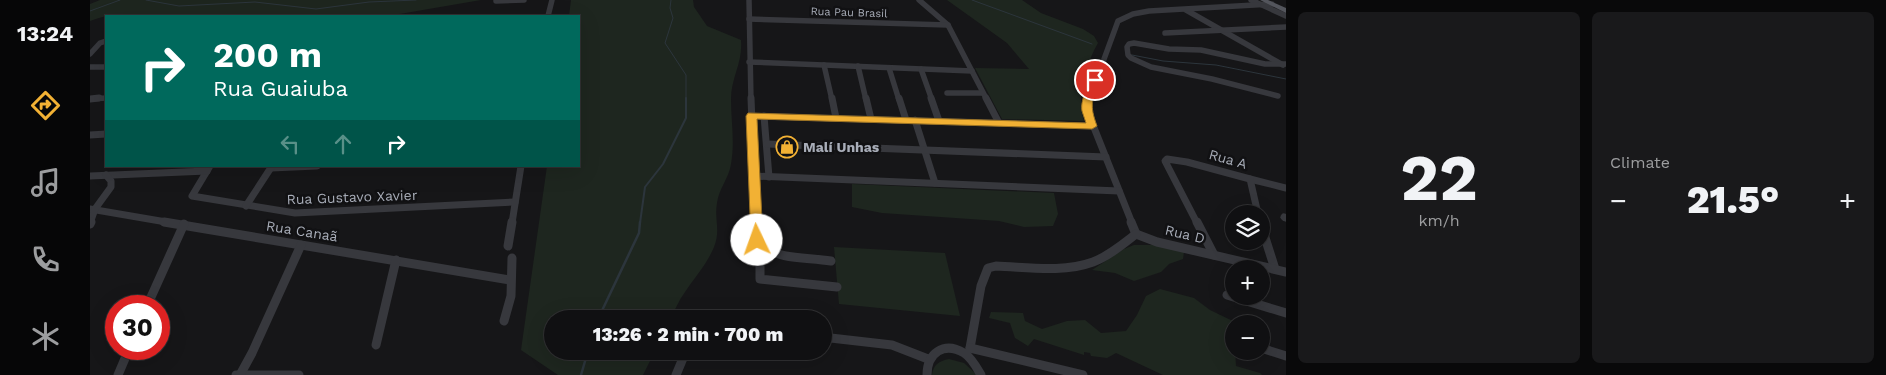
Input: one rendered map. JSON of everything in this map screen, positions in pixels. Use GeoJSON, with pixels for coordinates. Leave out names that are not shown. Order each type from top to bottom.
{"type":"FeatureCollection","features":[{"type":"Feature","properties":{"kind":"main road"},"geometry":{"type":"LineString","coordinates":[[1257,2],[1286,11]]}},
{"type":"Feature","properties":{"kind":"street"},"geometry":{"type":"LineString","coordinates":[[496,1],[524,0]]}},
{"type":"Feature","properties":{"kind":"street"},"geometry":{"type":"LineString","coordinates":[[548,15],[552,0]]}},
{"type":"Feature","properties":{"kind":"street"},"geometry":{"type":"LineString","coordinates":[[749,0],[753,176],[757,240],[760,246],[760,279],[837,287]]}},
{"type":"Feature","properties":{"kind":"street"},"geometry":{"type":"LineString","coordinates":[[919,0],[948,25],[982,93],[999,122]]}},
{"type":"Feature","properties":{"kind":"street"},"geometry":{"type":"LineString","coordinates":[[980,375],[967,351],[981,286],[988,268],[996,266],[1082,265],[1095,261],[1136,234],[1087,110],[1087,104],[1118,22],[1141,12],[1257,2],[1286,16]]}},
{"type":"Feature","properties":{"kind":"street"},"geometry":{"type":"LineString","coordinates":[[1184,9],[1285,65]]}},
{"type":"Feature","properties":{"kind":"street","name":"Rua Pau Brasil"},"geometry":{"type":"LineString","coordinates":[[749,19],[948,25]]}},
{"type":"Feature","properties":{"kind":"street"},"geometry":{"type":"LineString","coordinates":[[1164,33],[1286,26]]}},
{"type":"Feature","properties":{"kind":"street"},"geometry":{"type":"LineString","coordinates":[[90,54],[105,41]]}},
{"type":"Feature","properties":{"kind":"street"},"geometry":{"type":"LineString","coordinates":[[1278,96],[1212,78],[1151,67],[1131,58],[1128,55],[1127,47],[1129,44],[1134,43],[1169,49],[1201,50],[1265,64],[1285,65]]}},
{"type":"Feature","properties":{"kind":"street"},"geometry":{"type":"LineString","coordinates":[[749,62],[972,71]]}},
{"type":"Feature","properties":{"kind":"street"},"geometry":{"type":"LineString","coordinates":[[824,65],[836,118]]}},
{"type":"Feature","properties":{"kind":"street"},"geometry":{"type":"LineString","coordinates":[[858,66],[871,119]]}},
{"type":"Feature","properties":{"kind":"street"},"geometry":{"type":"LineString","coordinates":[[90,67],[105,67]]}},
{"type":"Feature","properties":{"kind":"street"},"geometry":{"type":"LineString","coordinates":[[889,68],[906,120]]}},
{"type":"Feature","properties":{"kind":"street"},"geometry":{"type":"LineString","coordinates":[[921,69],[939,121]]}},
{"type":"Feature","properties":{"kind":"street"},"geometry":{"type":"LineString","coordinates":[[947,93],[982,93]]}},
{"type":"Feature","properties":{"kind":"street"},"geometry":{"type":"LineString","coordinates":[[90,99],[105,98]]}},
{"type":"Feature","properties":{"kind":"street"},"geometry":{"type":"LineString","coordinates":[[751,116],[1092,126]]}},
{"type":"Feature","properties":{"kind":"street"},"geometry":{"type":"LineString","coordinates":[[764,116],[769,177]]}},
{"type":"Feature","properties":{"kind":"street"},"geometry":{"type":"LineString","coordinates":[[915,120],[935,183]]}},
{"type":"Feature","properties":{"kind":"street"},"geometry":{"type":"LineString","coordinates":[[90,135],[105,134]]}},
{"type":"Feature","properties":{"kind":"street"},"geometry":{"type":"LineString","coordinates":[[766,144],[1106,158]]}},
{"type":"Feature","properties":{"kind":"street","name":"Rua A"},"geometry":{"type":"LineString","coordinates":[[1214,255],[1166,161],[1171,159],[1187,162],[1250,179],[1256,205]]}},
{"type":"Feature","properties":{"kind":"street"},"geometry":{"type":"LineString","coordinates":[[246,206],[271,167]]}},
{"type":"Feature","properties":{"kind":"street"},"geometry":{"type":"LineString","coordinates":[[508,246],[521,167]]}},
{"type":"Feature","properties":{"kind":"street"},"geometry":{"type":"LineString","coordinates":[[90,176],[209,168]]}},
{"type":"Feature","properties":{"kind":"street","name":"Rua Gustavo Xavier"},"geometry":{"type":"LineString","coordinates":[[209,168],[192,196],[295,213],[514,202]]}},
{"type":"Feature","properties":{"kind":"street"},"geometry":{"type":"LineString","coordinates":[[90,224],[93,209],[111,187],[112,181],[106,176]]}},
{"type":"Feature","properties":{"kind":"street"},"geometry":{"type":"LineString","coordinates":[[753,176],[1119,192]]}},
{"type":"Feature","properties":{"kind":"street"},"geometry":{"type":"LineString","coordinates":[[1250,179],[1286,188]]}},
{"type":"Feature","properties":{"kind":"street","name":"Rua Canaã"},"geometry":{"type":"LineString","coordinates":[[93,209],[510,280]]}},
{"type":"Feature","properties":{"kind":"street"},"geometry":{"type":"LineString","coordinates":[[152,295],[184,224]]}},
{"type":"Feature","properties":{"kind":"street","name":"Rua D"},"geometry":{"type":"LineString","coordinates":[[1136,234],[1157,242],[1286,272]]}},
{"type":"Feature","properties":{"kind":"street"},"geometry":{"type":"LineString","coordinates":[[238,375],[252,353],[301,245]]}},
{"type":"Feature","properties":{"kind":"street"},"geometry":{"type":"LineString","coordinates":[[760,246],[772,254],[781,256],[831,261]]}},
{"type":"Feature","properties":{"kind":"street"},"geometry":{"type":"LineString","coordinates":[[1268,250],[1274,269]]}},
{"type":"Feature","properties":{"kind":"street"},"geometry":{"type":"LineString","coordinates":[[504,321],[511,296],[512,258]]}},
{"type":"Feature","properties":{"kind":"street"},"geometry":{"type":"LineString","coordinates":[[376,345],[396,260]]}},
{"type":"Feature","properties":{"kind":"street"},"geometry":{"type":"LineString","coordinates":[[1260,305],[1286,313]]}},
{"type":"Feature","properties":{"kind":"street"},"geometry":{"type":"LineString","coordinates":[[832,338],[892,345],[928,359]]}},
{"type":"Feature","properties":{"kind":"street"},"geometry":{"type":"LineString","coordinates":[[927,375],[926,365],[928,359],[936,352],[944,350],[967,351],[1083,375]]}},
{"type":"Feature","properties":{"kind":"street"},"geometry":{"type":"LineString","coordinates":[[1270,351],[1286,356]]}},
{"type":"Feature","properties":{"kind":"street"},"geometry":{"type":"LineString","coordinates":[[118,375],[124,360]]}},
{"type":"Feature","properties":{"kind":"street"},"geometry":{"type":"LineString","coordinates":[[676,375],[682,360]]}},
{"type":"Feature","properties":{"kind":"street"},"geometry":{"type":"LineString","coordinates":[[238,375],[299,375]]}},
{"type":"Feature","properties":{"kind":"shaded area"},"geometry":{"type":"Polygon","coordinates":[[[100,0],[481,0],[394,15],[127,14],[105,15],[90,21],[90,4],[100,0]]]}},
{"type":"Feature","properties":{"kind":"shaded area"},"geometry":{"type":"Polygon","coordinates":[[[571,0],[693,0],[694,7],[707,26],[741,40],[740,56],[732,91],[732,156],[730,169],[717,203],[716,241],[708,259],[675,310],[544,310],[544,360],[650,360],[643,375],[558,375],[521,350],[547,167],[580,167],[580,15],[569,15],[571,0]]]}},
{"type":"Feature","properties":{"kind":"shaded area"},"geometry":{"type":"Polygon","coordinates":[[[947,0],[1022,0],[1041,13],[1083,29],[1094,36],[1098,43],[1089,61],[1081,91],[1084,121],[1002,119],[975,68],[1029,69],[1007,43],[947,0]]]}},
{"type":"Feature","properties":{"kind":"shaded area"},"geometry":{"type":"Polygon","coordinates":[[[852,184],[1054,193],[1058,214],[1053,226],[1024,227],[999,221],[882,213],[852,207],[852,184]]]}},
{"type":"Feature","properties":{"kind":"shaded area"},"geometry":{"type":"Polygon","coordinates":[[[1134,245],[1155,245],[1184,252],[1183,259],[1169,264],[1161,272],[1134,281],[1115,273],[1092,270],[1124,249],[1134,245]]]}},
{"type":"Feature","properties":{"kind":"shaded area"},"geometry":{"type":"Polygon","coordinates":[[[834,247],[945,253],[960,316],[839,304],[834,247]]]}},
{"type":"Feature","properties":{"kind":"shaded area"},"geometry":{"type":"Polygon","coordinates":[[[1160,289],[1194,298],[1210,310],[1225,317],[1225,360],[1236,360],[1236,366],[1262,375],[1163,375],[1116,353],[1107,358],[1091,356],[1090,353],[1084,352],[1084,355],[1034,339],[1028,346],[1015,338],[1010,323],[989,318],[991,312],[1023,313],[1025,321],[1042,329],[1067,321],[1085,320],[1101,333],[1126,331],[1137,315],[1146,296],[1160,289]]]}},
{"type":"Feature","properties":{"kind":"shaded area"},"geometry":{"type":"Polygon","coordinates":[[[949,359],[964,363],[977,375],[932,375],[937,364],[949,359]]]}},
{"type":"Feature","properties":{"kind":"waterway"},"geometry":{"type":"LineString","coordinates":[[90,11],[120,0]]}},
{"type":"Feature","properties":{"kind":"waterway"},"geometry":{"type":"LineString","coordinates":[[146,0],[179,6],[255,2],[316,9],[369,2],[416,0]]}},
{"type":"Feature","properties":{"kind":"waterway"},"geometry":{"type":"LineString","coordinates":[[640,223],[645,187],[663,164],[686,118],[686,75],[665,43],[673,18],[670,8],[671,0]]}},
{"type":"Feature","properties":{"kind":"waterway"},"geometry":{"type":"LineString","coordinates":[[972,0],[1092,44]]}},
{"type":"Feature","properties":{"kind":"waterway"},"geometry":{"type":"LineString","coordinates":[[1132,55],[1163,61],[1216,65],[1286,79]]}},
{"type":"Feature","properties":{"kind":"waterway"},"geometry":{"type":"LineString","coordinates":[[602,310],[639,233],[640,222]]}},
{"type":"Feature","properties":{"kind":"waterway"},"geometry":{"type":"LineString","coordinates":[[581,375],[585,360]]}},
{"type":"Feature","properties":{"kind":"place","name":"Malí Unhas"},"geometry":{"type":"Point","coordinates":[787,147]}},
{"type":"Feature","properties":{"kind":"route"},"geometry":{"type":"LineString","coordinates":[[757,240],[751,116],[1092,126],[1087,104],[1095,80]]}}]}
